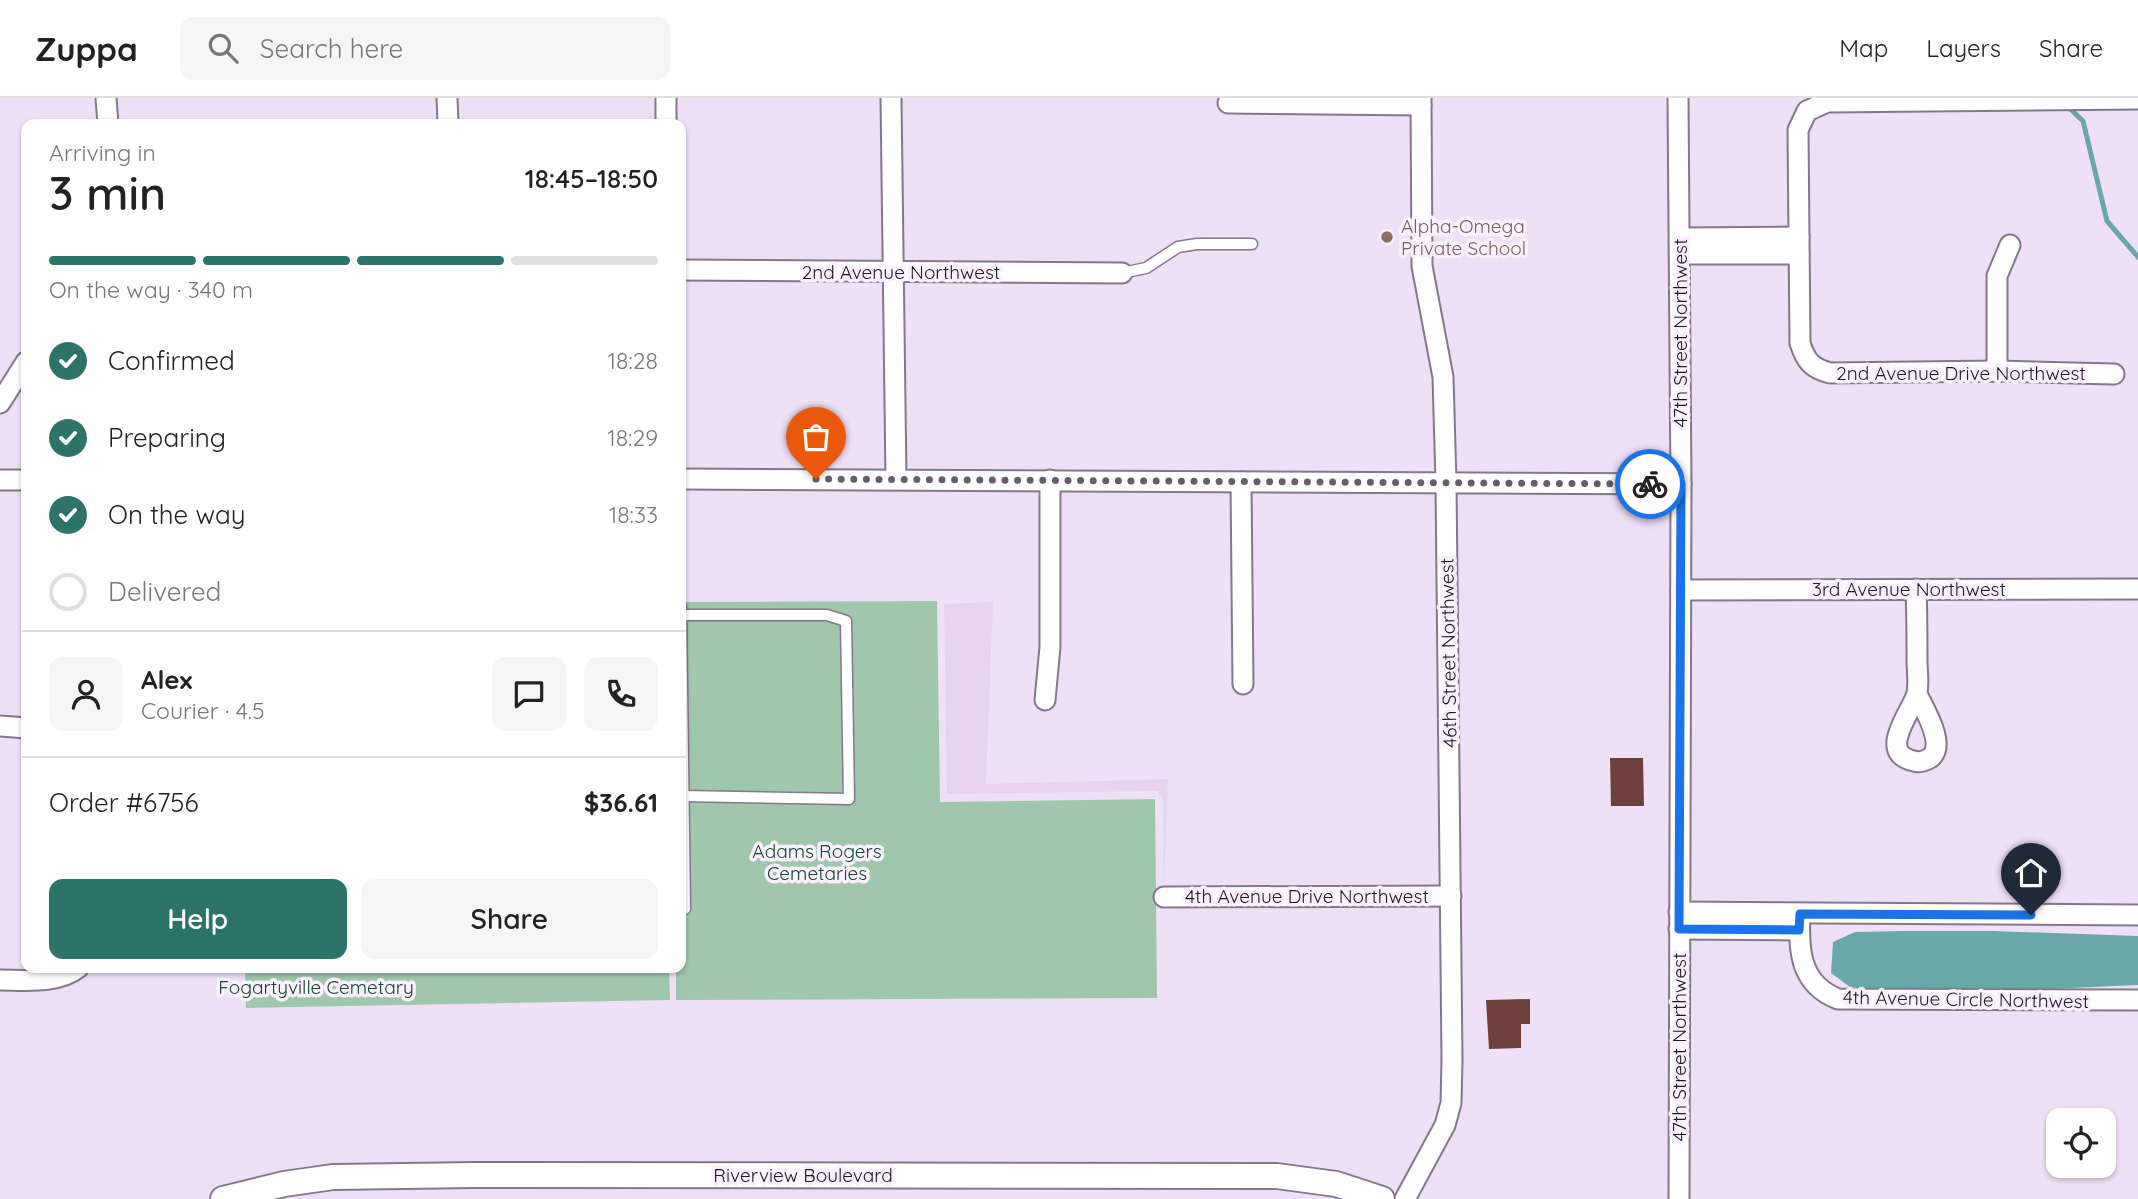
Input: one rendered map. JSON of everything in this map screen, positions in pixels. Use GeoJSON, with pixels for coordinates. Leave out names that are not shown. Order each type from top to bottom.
{"type":"FeatureCollection","features":[{"type":"Feature","properties":{"kind":"street"},"geometry":{"type":"LineString","coordinates":[[106,98],[108,119]]}},
{"type":"Feature","properties":{"kind":"street"},"geometry":{"type":"LineString","coordinates":[[447,98],[448,119]]}},
{"type":"Feature","properties":{"kind":"street"},"geometry":{"type":"LineString","coordinates":[[666,98],[666,119]]}},
{"type":"Feature","properties":{"kind":"street"},"geometry":{"type":"LineString","coordinates":[[891,98],[896,479]]}},
{"type":"Feature","properties":{"kind":"street","name":"47th Street Northwest"},"geometry":{"type":"LineString","coordinates":[[1678,98],[1681,484],[1679,1199]]}},
{"type":"Feature","properties":{"kind":"street"},"geometry":{"type":"LineString","coordinates":[[1680,246],[1799,245],[1798,130],[1803,117],[1813,106],[1827,102],[2138,99]]}},
{"type":"Feature","properties":{"kind":"street"},"geometry":{"type":"LineString","coordinates":[[1228,103],[1421,101]]}},
{"type":"Feature","properties":{"kind":"street","name":"46th Street Northwest"},"geometry":{"type":"LineString","coordinates":[[1405,1199],[1438,1142],[1451,1103],[1451,895],[1443,377],[1422,266],[1421,101]]}},
{"type":"Feature","properties":{"kind":"street","name":"2nd Avenue Drive Northwest"},"geometry":{"type":"LineString","coordinates":[[1799,245],[1800,343],[1814,368],[1830,373],[1997,371],[2114,374]]}},
{"type":"Feature","properties":{"kind":"street"},"geometry":{"type":"LineString","coordinates":[[1997,371],[1997,276],[2010,245]]}},
{"type":"Feature","properties":{"kind":"street","name":"2nd Avenue Northwest"},"geometry":{"type":"LineString","coordinates":[[686,270],[1122,273]]}},
{"type":"Feature","properties":{"kind":"street"},"geometry":{"type":"LineString","coordinates":[[0,403],[21,370]]}},
{"type":"Feature","properties":{"kind":"street"},"geometry":{"type":"LineString","coordinates":[[686,479],[1681,484]]}},
{"type":"Feature","properties":{"kind":"street"},"geometry":{"type":"LineString","coordinates":[[0,480],[21,480]]}},
{"type":"Feature","properties":{"kind":"street"},"geometry":{"type":"LineString","coordinates":[[1045,700],[1051,647],[1049,480]]}},
{"type":"Feature","properties":{"kind":"street"},"geometry":{"type":"LineString","coordinates":[[1241,482],[1243,684]]}},
{"type":"Feature","properties":{"kind":"street"},"geometry":{"type":"LineString","coordinates":[[1916,589],[1917,694]]}},
{"type":"Feature","properties":{"kind":"street","name":"3rd Avenue Northwest"},"geometry":{"type":"LineString","coordinates":[[1681,590],[2138,589]]}},
{"type":"Feature","properties":{"kind":"street"},"geometry":{"type":"LineString","coordinates":[[0,726],[21,728]]}},
{"type":"Feature","properties":{"kind":"street","name":"4th Avenue Drive Northwest"},"geometry":{"type":"LineString","coordinates":[[1164,897],[1451,895]]}},
{"type":"Feature","properties":{"kind":"street"},"geometry":{"type":"LineString","coordinates":[[1679,921],[1800,922],[2138,915]]}},
{"type":"Feature","properties":{"kind":"street","name":"4th Avenue Circle Northwest"},"geometry":{"type":"LineString","coordinates":[[1800,922],[1802,965],[1820,989],[1838,999],[2138,1000]]}},
{"type":"Feature","properties":{"kind":"street"},"geometry":{"type":"LineString","coordinates":[[0,980],[47,979],[68,973]]}},
{"type":"Feature","properties":{"kind":"street","name":"Riverview Boulevard"},"geometry":{"type":"LineString","coordinates":[[223,1199],[284,1184],[333,1177],[475,1175],[1277,1176],[1336,1185],[1382,1199]]}},
{"type":"Feature","properties":{"kind":"lane"},"geometry":{"type":"LineString","coordinates":[[1122,273],[1146,268],[1178,247],[1197,244],[1252,244]]}},
{"type":"Feature","properties":{"kind":"lane"},"geometry":{"type":"LineString","coordinates":[[686,615],[827,615],[846,621],[849,799],[686,796]]}},
{"type":"Feature","properties":{"kind":"shaded area"},"geometry":{"type":"Polygon","coordinates":[[[993,602],[986,784],[1168,779],[1164,887],[1163,799],[1157,791],[947,794],[944,604],[993,602]]]}},
{"type":"Feature","properties":{"kind":"shaded area"},"geometry":{"type":"Polygon","coordinates":[[[1855,932],[2138,936],[2138,985],[2004,991],[1869,990],[1850,987],[1831,973],[1833,942],[1855,932]]]}},
{"type":"Feature","properties":{"kind":"green space","name":"Adams Rogers Cemetaries"},"geometry":{"type":"Polygon","coordinates":[[[937,601],[940,802],[1155,799],[1157,998],[676,1000],[676,973],[686,973],[686,602],[937,601]]]}},
{"type":"Feature","properties":{"kind":"green space","name":"Fogartyville Cemetary"},"geometry":{"type":"Polygon","coordinates":[[[245,973],[669,973],[670,1000],[246,1008],[245,973]]]}},
{"type":"Feature","properties":{"kind":"building"},"geometry":{"type":"Polygon","coordinates":[[[1610,758],[1643,758],[1644,806],[1611,806],[1610,758]]]}},
{"type":"Feature","properties":{"kind":"building"},"geometry":{"type":"Polygon","coordinates":[[[1530,999],[1530,1024],[1521,1024],[1521,1048],[1489,1049],[1486,1000],[1530,999]]]}},
{"type":"Feature","properties":{"kind":"waterway"},"geometry":{"type":"LineString","coordinates":[[2066,105],[2083,121],[2107,221],[2138,257]]}},
{"type":"Feature","properties":{"kind":"way so far"},"geometry":{"type":"LineString","coordinates":[[816,479],[1650,484]]}},
{"type":"Feature","properties":{"kind":"place","name":"Alpha-Omega Private School"},"geometry":{"type":"Point","coordinates":[1387,237]}},
{"type":"Feature","properties":{"kind":"route"},"geometry":{"type":"LineString","coordinates":[[1650,484],[1681,484],[1679,929],[1799,930],[1800,914],[2031,915]]}}]}
